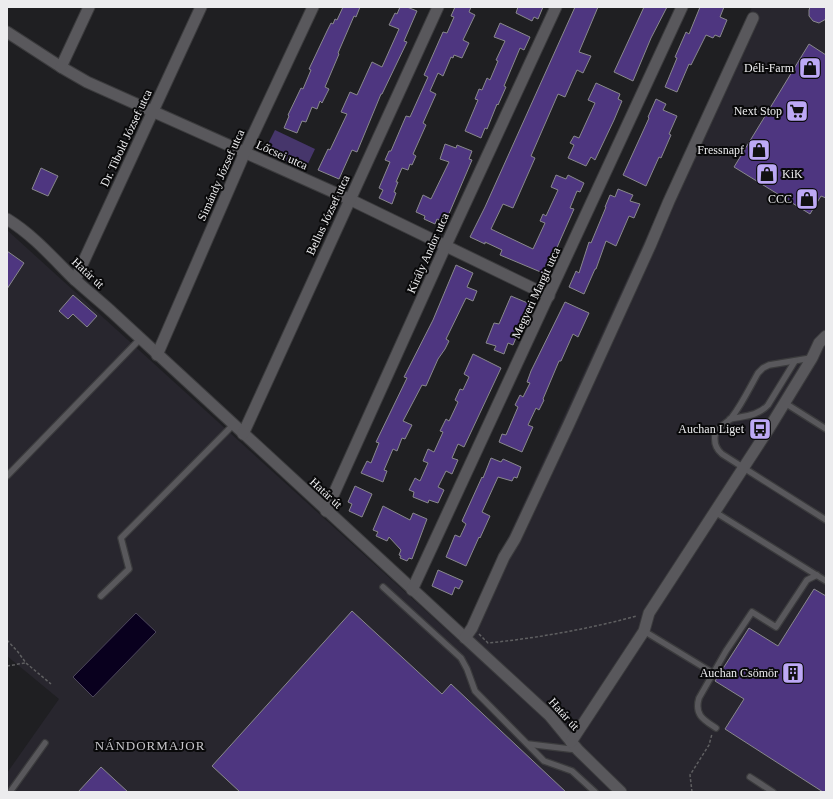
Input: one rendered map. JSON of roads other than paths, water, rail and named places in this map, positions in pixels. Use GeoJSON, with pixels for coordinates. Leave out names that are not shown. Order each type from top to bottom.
{"type":"FeatureCollection","features":[{"type":"Feature","properties":{"kind":"street"},"geometry":{"type":"LineString","coordinates":[[61,67],[89,7]]}},
{"type":"Feature","properties":{"kind":"street","name":"Dr. Tibold József utca"},"geometry":{"type":"LineString","coordinates":[[75,280],[201,7]]}},
{"type":"Feature","properties":{"kind":"street","name":"Simándy József utca"},"geometry":{"type":"LineString","coordinates":[[157,355],[245,152],[313,7]]}},
{"type":"Feature","properties":{"kind":"street","name":"Bellus József utca"},"geometry":{"type":"LineString","coordinates":[[243,434],[438,7]]}},
{"type":"Feature","properties":{"kind":"street","name":"Király Andor utca"},"geometry":{"type":"LineString","coordinates":[[326,511],[446,245],[556,7]]}},
{"type":"Feature","properties":{"kind":"street","name":"Megyeri Margit utca"},"geometry":{"type":"LineString","coordinates":[[412,590],[682,7]]}},
{"type":"Feature","properties":{"kind":"street"},"geometry":{"type":"LineString","coordinates":[[465,638],[472,628],[504,557],[515,539],[568,426],[753,18]]}},
{"type":"Feature","properties":{"kind":"street","name":"Lőcsei utca"},"geometry":{"type":"LineString","coordinates":[[7,32],[86,82],[349,199],[549,296]]}},
{"type":"Feature","properties":{"kind":"street","name":"Határ út"},"geometry":{"type":"LineString","coordinates":[[7,219],[39,243],[75,280],[113,313],[550,716],[574,746],[621,792]]}},
{"type":"Feature","properties":{"kind":"street"},"geometry":{"type":"LineString","coordinates":[[574,746],[644,631],[649,613],[785,403],[812,358],[819,343],[826,336]]}},
{"type":"Feature","properties":{"kind":"street"},"geometry":{"type":"LineString","coordinates":[[812,358],[826,345]]}},
{"type":"Feature","properties":{"kind":"lane"},"geometry":{"type":"LineString","coordinates":[[7,475],[140,339]]}},
{"type":"Feature","properties":{"kind":"lane"},"geometry":{"type":"LineString","coordinates":[[812,358],[769,365],[763,368],[758,373],[730,419],[720,426],[716,433],[716,447],[722,454],[826,520]]}},
{"type":"Feature","properties":{"kind":"lane"},"geometry":{"type":"LineString","coordinates":[[730,419],[756,414],[762,411],[768,405],[795,361]]}},
{"type":"Feature","properties":{"kind":"lane"},"geometry":{"type":"LineString","coordinates":[[785,403],[826,429]]}},
{"type":"Feature","properties":{"kind":"lane"},"geometry":{"type":"LineString","coordinates":[[101,596],[129,569],[121,538],[233,425]]}},
{"type":"Feature","properties":{"kind":"lane"},"geometry":{"type":"LineString","coordinates":[[715,512],[826,581]]}},
{"type":"Feature","properties":{"kind":"lane"},"geometry":{"type":"LineString","coordinates":[[714,726],[703,720],[700,716],[698,704],[699,698],[752,612],[776,627],[807,580],[817,575]]}},
{"type":"Feature","properties":{"kind":"lane"},"geometry":{"type":"LineString","coordinates":[[382,587],[461,658],[467,669],[475,691],[544,761],[572,770],[595,792]]}},
{"type":"Feature","properties":{"kind":"lane"},"geometry":{"type":"LineString","coordinates":[[644,631],[713,673]]}},
{"type":"Feature","properties":{"kind":"lane"},"geometry":{"type":"LineString","coordinates":[[10,792],[45,743]]}},
{"type":"Feature","properties":{"kind":"lane"},"geometry":{"type":"LineString","coordinates":[[528,744],[574,746]]}},
{"type":"Feature","properties":{"kind":"lane"},"geometry":{"type":"LineString","coordinates":[[750,777],[773,792]]}},
{"type":"Feature","properties":{"kind":"place","name":"Déli-Farm"},"geometry":{"type":"Point","coordinates":[810,68]}},
{"type":"Feature","properties":{"kind":"place","name":"Next Stop"},"geometry":{"type":"Point","coordinates":[797,111]}},
{"type":"Feature","properties":{"kind":"place","name":"Fressnapf"},"geometry":{"type":"Point","coordinates":[759,150]}},
{"type":"Feature","properties":{"kind":"place","name":"KiK"},"geometry":{"type":"Point","coordinates":[767,174]}},
{"type":"Feature","properties":{"kind":"place","name":"CCC"},"geometry":{"type":"Point","coordinates":[807,199]}},
{"type":"Feature","properties":{"kind":"place","name":"Auchan Liget"},"geometry":{"type":"Point","coordinates":[760,429]}},
{"type":"Feature","properties":{"kind":"place","name":"Auchan Csömör"},"geometry":{"type":"Point","coordinates":[793,673]}},
{"type":"Feature","properties":{"kind":"district","name":"NÁNDORMAJOR"},"geometry":{"type":"Point","coordinates":[150,745]}}]}
